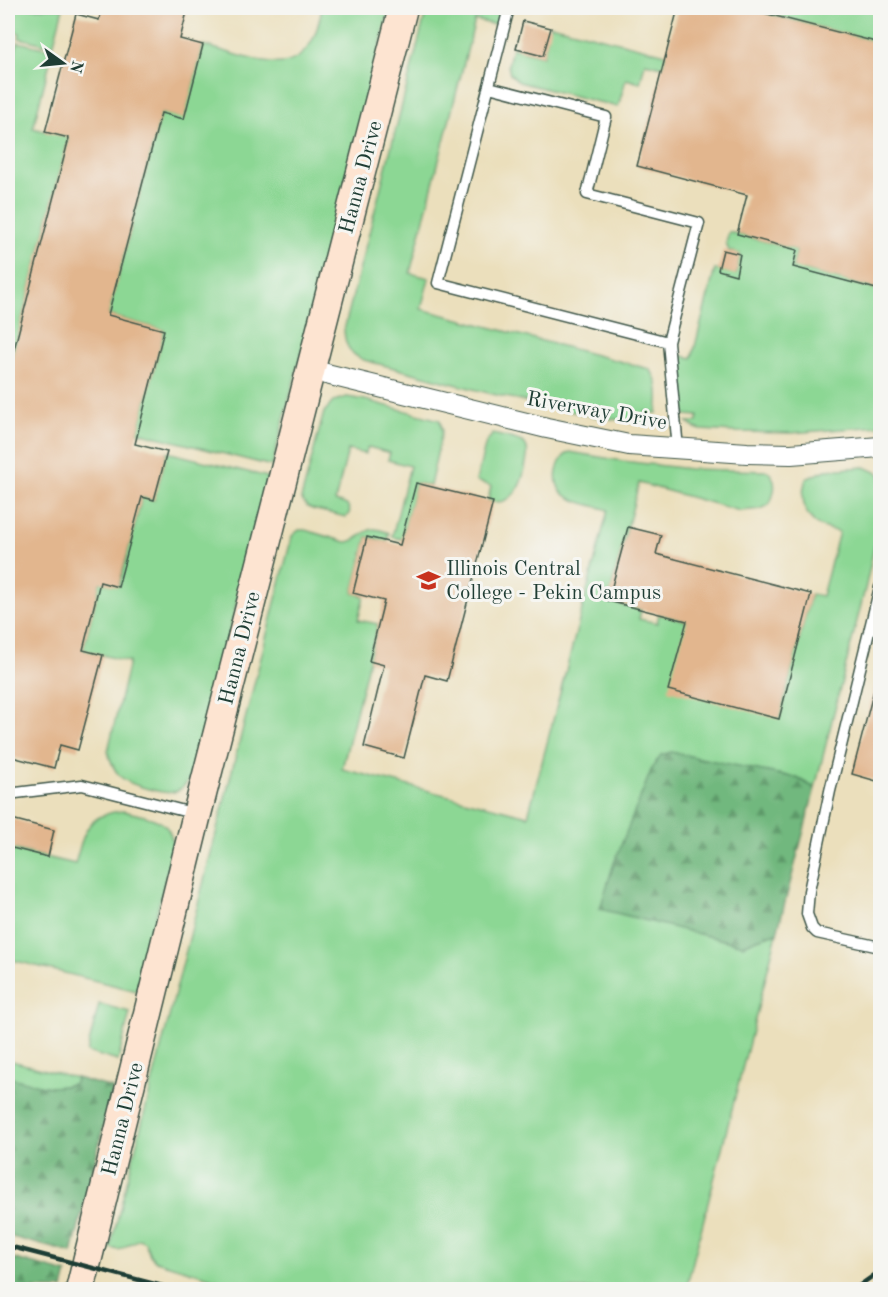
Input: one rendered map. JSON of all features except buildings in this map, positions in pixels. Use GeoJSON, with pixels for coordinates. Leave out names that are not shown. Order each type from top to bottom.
{"type":"FeatureCollection","features":[{"type":"Feature","properties":{"kind":"street","name":"Hanna Drive"},"geometry":{"type":"LineString","coordinates":[[80,1290],[197,814],[403,8]]}},
{"type":"Feature","properties":{"kind":"street","name":"Riverway Drive"},"geometry":{"type":"LineString","coordinates":[[310,370],[547,428],[628,445],[791,454],[880,447]]}},
{"type":"Feature","properties":{"kind":"lane"},"geometry":{"type":"LineString","coordinates":[[509,8],[438,283],[668,342]]}},
{"type":"Feature","properties":{"kind":"lane"},"geometry":{"type":"LineString","coordinates":[[489,87],[606,117],[587,194],[699,223],[668,342],[678,449]]}},
{"type":"Feature","properties":{"kind":"lane"},"geometry":{"type":"LineString","coordinates":[[880,587],[830,791],[809,891],[807,914],[812,928],[818,933],[880,947]]}},
{"type":"Feature","properties":{"kind":"lane"},"geometry":{"type":"LineString","coordinates":[[8,791],[16,794],[82,785],[197,814]]}},
{"type":"Feature","properties":{"kind":"green space"},"geometry":{"type":"Polygon","coordinates":[[[8,8],[63,8],[53,46],[19,38],[20,33],[8,30],[8,8]]]}},
{"type":"Feature","properties":{"kind":"green space"},"geometry":{"type":"Polygon","coordinates":[[[322,8],[388,8],[388,15],[272,466],[138,432],[164,330],[108,315],[161,113],[184,118],[203,45],[265,62],[291,61],[306,49],[313,39],[322,8]]]}},
{"type":"Feature","properties":{"kind":"green space"},"geometry":{"type":"Polygon","coordinates":[[[427,8],[500,8],[496,25],[475,20],[410,273],[429,278],[421,309],[649,369],[657,384],[658,407],[657,413],[645,412],[645,418],[656,419],[640,423],[592,416],[492,394],[364,360],[349,348],[344,330],[427,8]]]}},
{"type":"Feature","properties":{"kind":"green space"},"geometry":{"type":"Polygon","coordinates":[[[753,8],[880,8],[880,43],[752,10],[753,8]]]}},
{"type":"Feature","properties":{"kind":"green space"},"geometry":{"type":"Polygon","coordinates":[[[551,25],[666,54],[663,67],[645,63],[640,83],[626,79],[618,107],[519,82],[510,74],[508,65],[512,48],[543,56],[551,25]]]}},
{"type":"Feature","properties":{"kind":"green space"},"geometry":{"type":"Polygon","coordinates":[[[18,42],[53,50],[33,128],[69,138],[10,365],[8,364],[8,58],[13,59],[18,42]]]}},
{"type":"Feature","properties":{"kind":"green space"},"geometry":{"type":"Polygon","coordinates":[[[729,232],[797,250],[793,267],[880,290],[880,426],[791,433],[734,432],[701,430],[687,422],[697,422],[698,416],[685,415],[677,355],[692,358],[715,269],[736,274],[740,254],[729,251],[726,243],[729,232]]]}},
{"type":"Feature","properties":{"kind":"green space"},"geometry":{"type":"Polygon","coordinates":[[[347,397],[440,420],[442,431],[430,486],[416,483],[402,539],[392,537],[410,466],[388,460],[390,453],[368,447],[365,454],[348,450],[335,501],[348,506],[350,511],[346,517],[307,507],[301,499],[324,412],[334,401],[347,397]]]}},
{"type":"Feature","properties":{"kind":"green space"},"geometry":{"type":"Polygon","coordinates":[[[493,434],[522,442],[525,444],[527,453],[518,488],[509,498],[496,502],[488,501],[491,486],[476,481],[486,442],[493,434]]]}},
{"type":"Feature","properties":{"kind":"green space"},"geometry":{"type":"Polygon","coordinates":[[[167,452],[268,477],[196,765],[181,789],[172,792],[156,791],[139,786],[124,779],[115,770],[108,751],[129,662],[83,650],[100,582],[119,586],[142,497],[154,500],[167,452]]]}},
{"type":"Feature","properties":{"kind":"green space"},"geometry":{"type":"Polygon","coordinates":[[[570,452],[690,469],[768,471],[773,479],[774,487],[769,505],[761,509],[740,511],[639,483],[608,601],[641,610],[639,619],[657,623],[659,614],[768,642],[779,719],[811,594],[822,596],[839,532],[820,526],[810,517],[803,499],[806,479],[826,470],[865,467],[880,474],[880,520],[815,788],[797,778],[767,772],[601,909],[743,945],[777,933],[686,1289],[249,1289],[156,1261],[150,1255],[145,1242],[139,1239],[119,1250],[110,1248],[292,536],[299,530],[305,530],[346,542],[374,529],[389,533],[387,541],[367,537],[353,593],[364,596],[358,620],[378,624],[342,769],[528,816],[608,510],[572,500],[559,489],[557,471],[563,457],[570,452]]]}},
{"type":"Feature","properties":{"kind":"green space"},"geometry":{"type":"Polygon","coordinates":[[[671,752],[797,778],[815,788],[777,933],[743,945],[600,909],[614,863],[652,768],[661,755],[671,752]]]}},
{"type":"Feature","properties":{"kind":"green space"},"geometry":{"type":"Polygon","coordinates":[[[124,811],[150,818],[164,825],[172,838],[173,849],[137,991],[8,959],[8,848],[75,864],[84,834],[94,820],[111,813],[124,811]]]}},
{"type":"Feature","properties":{"kind":"green space"},"geometry":{"type":"Polygon","coordinates":[[[99,1004],[130,1012],[118,1061],[87,1052],[99,1004]]]}},
{"type":"Feature","properties":{"kind":"green space"},"geometry":{"type":"Polygon","coordinates":[[[8,1060],[76,1078],[75,1083],[50,1087],[8,1077],[8,1060]]]}},
{"type":"Feature","properties":{"kind":"green space"},"geometry":{"type":"Polygon","coordinates":[[[8,1077],[50,1087],[75,1083],[76,1078],[113,1088],[72,1253],[8,1236],[8,1077]]]}},
{"type":"Feature","properties":{"kind":"green space"},"geometry":{"type":"Polygon","coordinates":[[[8,1257],[67,1273],[63,1289],[8,1289],[8,1257]]]}},
{"type":"Feature","properties":{"kind":"railway"},"geometry":{"type":"LineString","coordinates":[[8,1246],[178,1290]]}},
{"type":"Feature","properties":{"kind":"railway"},"geometry":{"type":"LineString","coordinates":[[853,1290],[880,1271]]}},
{"type":"Feature","properties":{"kind":"place","name":"Illinois Central College - Pekin Campus"},"geometry":{"type":"Point","coordinates":[428,580]}}]}
